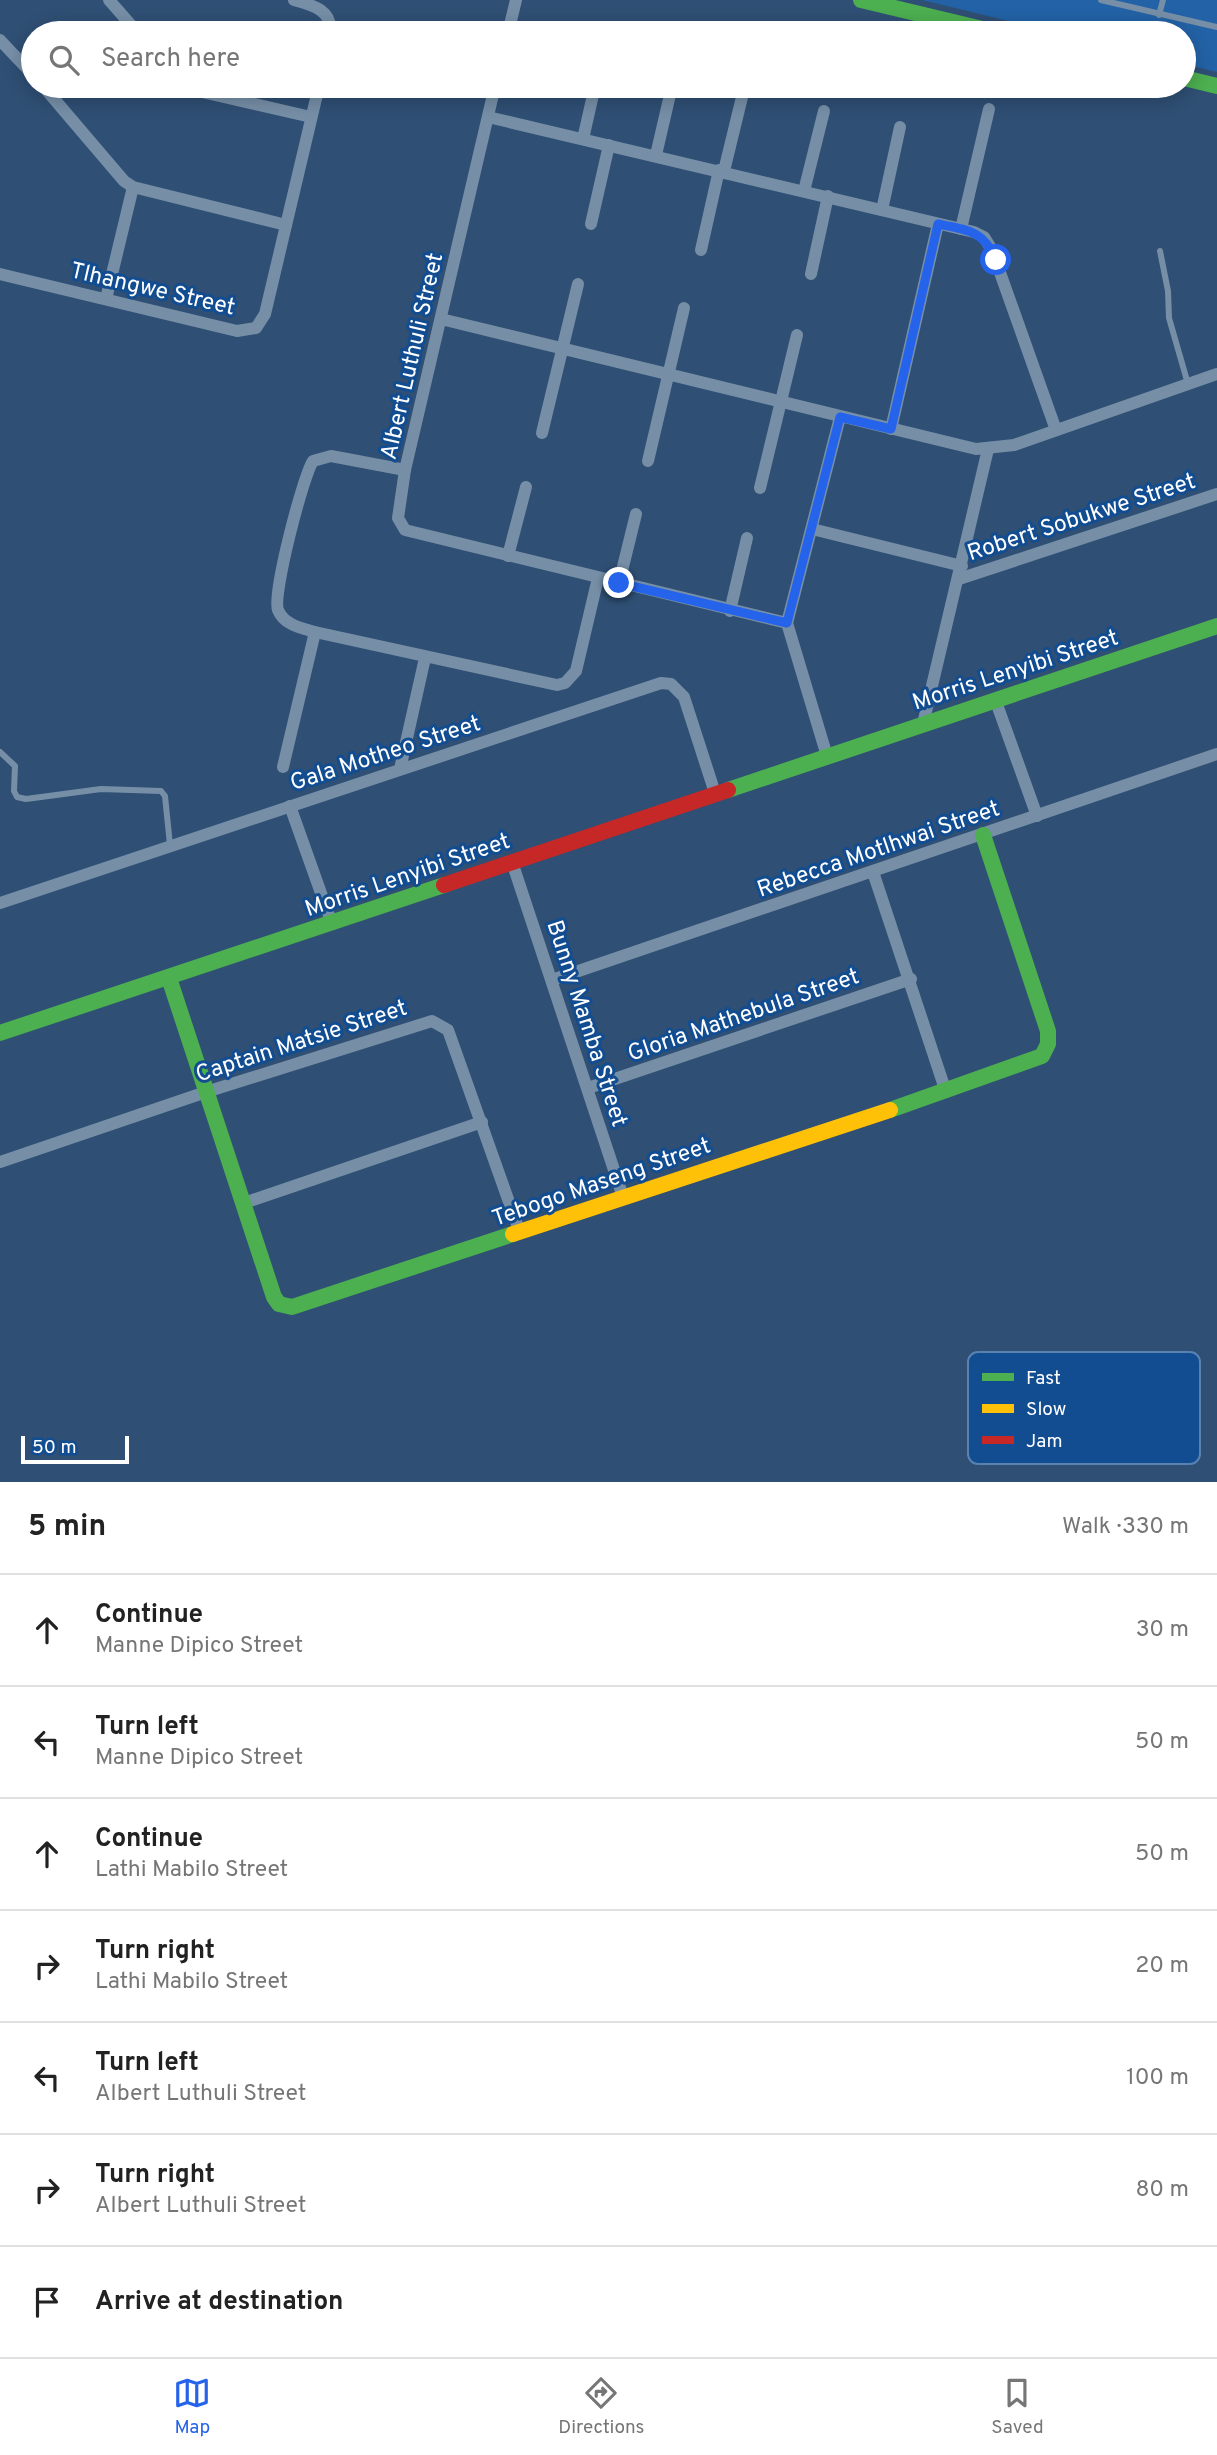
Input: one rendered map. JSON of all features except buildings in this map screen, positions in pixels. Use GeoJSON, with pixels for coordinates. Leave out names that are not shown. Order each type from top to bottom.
{"type":"FeatureCollection","features":[{"type":"Feature","properties":{"kind":"street"},"geometry":{"type":"LineString","coordinates":[[294,0],[322,10],[330,21]]}},
{"type":"Feature","properties":{"kind":"street"},"geometry":{"type":"LineString","coordinates":[[511,21],[516,0]]}},
{"type":"Feature","properties":{"kind":"street"},"geometry":{"type":"LineString","coordinates":[[861,0],[949,21]]}},
{"type":"Feature","properties":{"kind":"street"},"geometry":{"type":"LineString","coordinates":[[116,2],[129,21]]}},
{"type":"Feature","properties":{"kind":"street"},"geometry":{"type":"LineString","coordinates":[[0,40],[21,62]]}},
{"type":"Feature","properties":{"kind":"street"},"geometry":{"type":"LineString","coordinates":[[1196,81],[1217,86]]}},
{"type":"Feature","properties":{"kind":"street"},"geometry":{"type":"LineString","coordinates":[[53,98],[124,181],[133,187],[286,225]]}},
{"type":"Feature","properties":{"kind":"street"},"geometry":{"type":"LineString","coordinates":[[228,98],[311,117]]}},
{"type":"Feature","properties":{"kind":"street","name":"Tlhangwe Street"},"geometry":{"type":"LineString","coordinates":[[0,274],[237,331],[256,328],[265,314],[315,98]]}},
{"type":"Feature","properties":{"kind":"street","name":"Albert Luthuli Street"},"geometry":{"type":"LineString","coordinates":[[492,98],[405,470],[398,518],[405,530],[787,623]]}},
{"type":"Feature","properties":{"kind":"street"},"geometry":{"type":"LineString","coordinates":[[583,139],[592,98]]}},
{"type":"Feature","properties":{"kind":"street"},"geometry":{"type":"LineString","coordinates":[[656,155],[669,98]]}},
{"type":"Feature","properties":{"kind":"street"},"geometry":{"type":"LineString","coordinates":[[701,250],[742,98]]}},
{"type":"Feature","properties":{"kind":"street"},"geometry":{"type":"LineString","coordinates":[[961,229],[989,109]]}},
{"type":"Feature","properties":{"kind":"street"},"geometry":{"type":"LineString","coordinates":[[804,191],[824,111]]}},
{"type":"Feature","properties":{"kind":"street"},"geometry":{"type":"LineString","coordinates":[[488,117],[828,196],[984,237],[992,250],[1056,430]]}},
{"type":"Feature","properties":{"kind":"street"},"geometry":{"type":"LineString","coordinates":[[882,210],[900,127]]}},
{"type":"Feature","properties":{"kind":"street"},"geometry":{"type":"LineString","coordinates":[[591,224],[609,145]]}},
{"type":"Feature","properties":{"kind":"street"},"geometry":{"type":"LineString","coordinates":[[106,299],[133,187]]}},
{"type":"Feature","properties":{"kind":"street"},"geometry":{"type":"LineString","coordinates":[[811,274],[828,196]]}},
{"type":"Feature","properties":{"kind":"street"},"geometry":{"type":"LineString","coordinates":[[891,429],[938,224]]}},
{"type":"Feature","properties":{"kind":"street"},"geometry":{"type":"LineString","coordinates":[[542,433],[578,284]]}},
{"type":"Feature","properties":{"kind":"street"},"geometry":{"type":"LineString","coordinates":[[649,461],[684,308]]}},
{"type":"Feature","properties":{"kind":"street"},"geometry":{"type":"LineString","coordinates":[[441,319],[964,447],[988,449],[1014,445],[1217,374]]}},
{"type":"Feature","properties":{"kind":"street"},"geometry":{"type":"LineString","coordinates":[[760,488],[797,335]]}},
{"type":"Feature","properties":{"kind":"street"},"geometry":{"type":"LineString","coordinates":[[827,756],[787,623],[840,417]]}},
{"type":"Feature","properties":{"kind":"street"},"geometry":{"type":"LineString","coordinates":[[923,724],[988,449]]}},
{"type":"Feature","properties":{"kind":"street"},"geometry":{"type":"LineString","coordinates":[[405,470],[331,456],[319,456],[310,464],[276,602],[284,619],[315,632],[425,658],[547,684],[565,683],[576,671],[598,578]]}},
{"type":"Feature","properties":{"kind":"street"},"geometry":{"type":"LineString","coordinates":[[508,556],[526,487]]}},
{"type":"Feature","properties":{"kind":"street","name":"Robert Sobukwe Street"},"geometry":{"type":"LineString","coordinates":[[960,572],[1217,494]]}},
{"type":"Feature","properties":{"kind":"street"},"geometry":{"type":"LineString","coordinates":[[619,583],[636,514]]}},
{"type":"Feature","properties":{"kind":"street"},"geometry":{"type":"LineString","coordinates":[[812,529],[960,572]]}},
{"type":"Feature","properties":{"kind":"street"},"geometry":{"type":"LineString","coordinates":[[730,611],[747,538]]}},
{"type":"Feature","properties":{"kind":"street","name":"Morris Lenyibi Street"},"geometry":{"type":"LineString","coordinates":[[0,1033],[1217,626]]}},
{"type":"Feature","properties":{"kind":"street"},"geometry":{"type":"LineString","coordinates":[[284,767],[315,632]]}},
{"type":"Feature","properties":{"kind":"street"},"geometry":{"type":"LineString","coordinates":[[400,769],[425,658]]}},
{"type":"Feature","properties":{"kind":"street","name":"Gala Motheo Street"},"geometry":{"type":"LineString","coordinates":[[0,903],[662,683],[671,684],[684,697],[715,793]]}},
{"type":"Feature","properties":{"kind":"street"},"geometry":{"type":"LineString","coordinates":[[995,699],[1037,816]]}},
{"type":"Feature","properties":{"kind":"street","name":"Rebecca Motlhwai Street"},"geometry":{"type":"LineString","coordinates":[[552,980],[1217,754]]}},
{"type":"Feature","properties":{"kind":"street"},"geometry":{"type":"LineString","coordinates":[[290,806],[332,924]]}},
{"type":"Feature","properties":{"kind":"street","name":"Tebogo Maseng Street"},"geometry":{"type":"LineString","coordinates":[[169,978],[274,1297],[284,1307],[300,1306],[622,1197],[946,1092],[1042,1056],[1049,1038],[983,835]]}},
{"type":"Feature","properties":{"kind":"street","name":"Bunny Mamba Street"},"geometry":{"type":"LineString","coordinates":[[512,862],[589,1088],[622,1197]]}},
{"type":"Feature","properties":{"kind":"street"},"geometry":{"type":"LineString","coordinates":[[873,872],[911,979],[946,1092]]}},
{"type":"Feature","properties":{"kind":"street","name":"Gloria Mathebula Street"},"geometry":{"type":"LineString","coordinates":[[589,1088],[911,979]]}},
{"type":"Feature","properties":{"kind":"street","name":"Captain Matsie Street"},"geometry":{"type":"LineString","coordinates":[[0,1162],[206,1092],[432,1021],[448,1030],[520,1233]]}},
{"type":"Feature","properties":{"kind":"street"},"geometry":{"type":"LineString","coordinates":[[244,1203],[482,1122]]}},
{"type":"Feature","properties":{"kind":"lane"},"geometry":{"type":"LineString","coordinates":[[1101,0],[1188,21]]}},
{"type":"Feature","properties":{"kind":"lane"},"geometry":{"type":"LineString","coordinates":[[1159,15],[1163,0]]}},
{"type":"Feature","properties":{"kind":"lane"},"geometry":{"type":"LineString","coordinates":[[1196,23],[1217,27]]}},
{"type":"Feature","properties":{"kind":"lane"},"geometry":{"type":"LineString","coordinates":[[1160,251],[1168,291],[1169,318],[1188,384]]}},
{"type":"Feature","properties":{"kind":"lane"},"geometry":{"type":"LineString","coordinates":[[0,752],[15,765],[14,791],[17,797],[26,799],[101,789],[161,791],[165,796],[170,845]]}},
{"type":"Feature","properties":{"kind":"shaded area"},"geometry":{"type":"Polygon","coordinates":[[[922,0],[1217,0],[1217,72],[1196,67],[1196,21],[1009,21],[922,0]]]}},
{"type":"Feature","properties":{"kind":"traffic: fast"},"geometry":{"type":"LineString","coordinates":[[861,0],[949,21]]}},
{"type":"Feature","properties":{"kind":"traffic: fast"},"geometry":{"type":"LineString","coordinates":[[1196,81],[1217,86]]}},
{"type":"Feature","properties":{"kind":"traffic: fast"},"geometry":{"type":"LineString","coordinates":[[728,790],[1217,626]]}},
{"type":"Feature","properties":{"kind":"traffic: fast"},"geometry":{"type":"LineString","coordinates":[[890,1110],[1042,1056],[1048,1044],[1048,1031],[983,835]]}},
{"type":"Feature","properties":{"kind":"traffic: fast"},"geometry":{"type":"LineString","coordinates":[[0,1033],[444,885]]}},
{"type":"Feature","properties":{"kind":"traffic: fast"},"geometry":{"type":"LineString","coordinates":[[169,978],[274,1297],[279,1304],[292,1307],[513,1234]]}},
{"type":"Feature","properties":{"kind":"traffic: slow"},"geometry":{"type":"LineString","coordinates":[[513,1234],[890,1110]]}},
{"type":"Feature","properties":{"kind":"traffic: jam"},"geometry":{"type":"LineString","coordinates":[[444,885],[728,790]]}},
{"type":"Feature","properties":{"kind":"route"},"geometry":{"type":"LineString","coordinates":[[619,583],[781,624],[787,623],[790,620],[840,417],[891,429],[938,224],[984,237],[996,260]]}}]}
